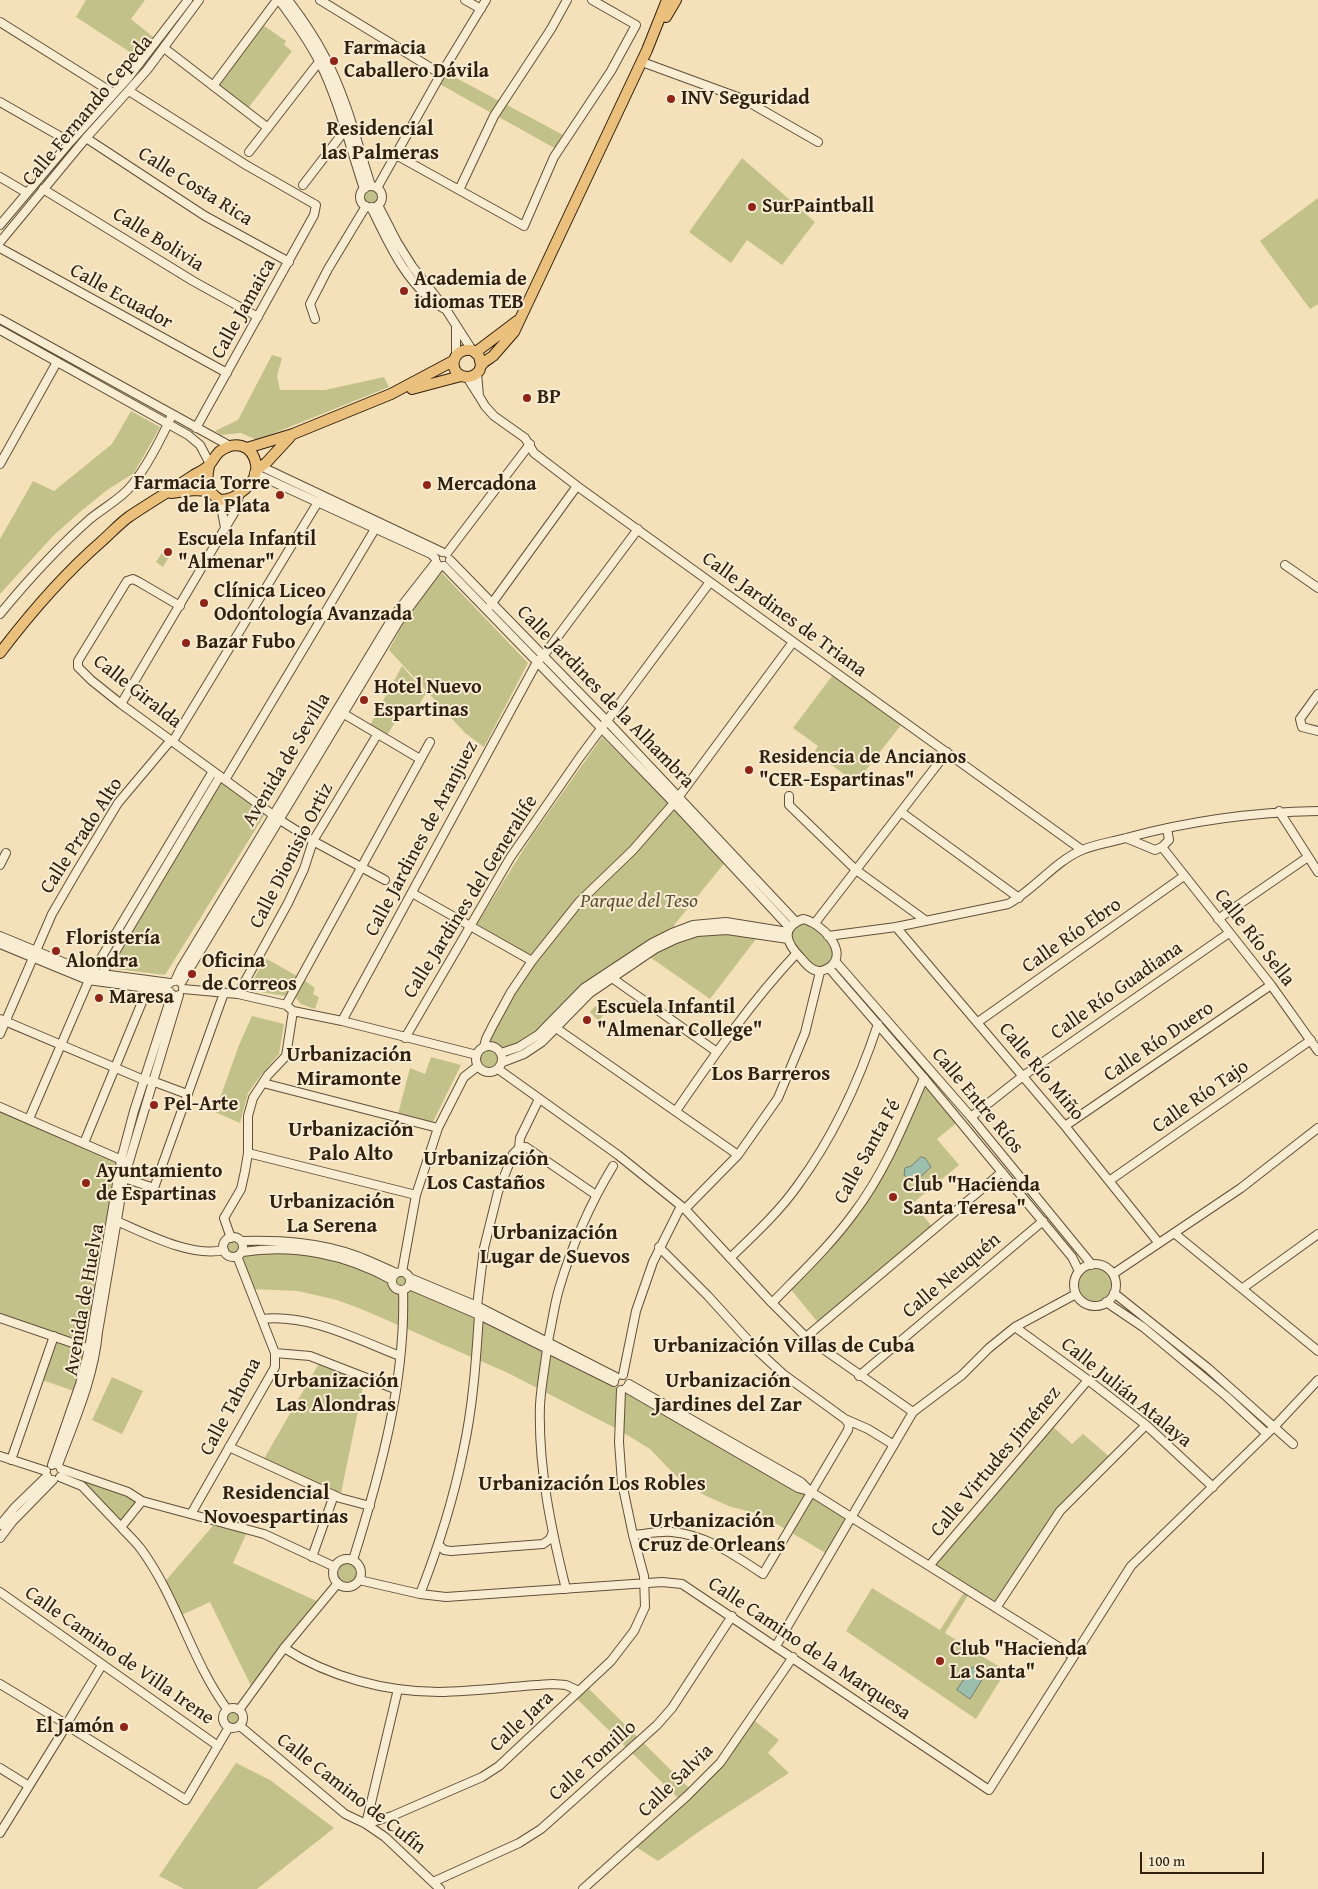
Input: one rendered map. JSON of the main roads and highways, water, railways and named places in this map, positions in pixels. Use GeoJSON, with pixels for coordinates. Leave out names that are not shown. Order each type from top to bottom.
{"type":"FeatureCollection","features":[{"type":"Feature","properties":{"kind":"main road"},"geometry":{"type":"LineString","coordinates":[[648,50],[668,0]]}},
{"type":"Feature","properties":{"kind":"main road"},"geometry":{"type":"LineString","coordinates":[[391,394],[472,373],[491,357],[514,332],[642,62],[676,0]]}},
{"type":"Feature","properties":{"kind":"main road"},"geometry":{"type":"LineString","coordinates":[[474,351],[498,337],[519,318]]}},
{"type":"Feature","properties":{"kind":"main road"},"geometry":{"type":"LineString","coordinates":[[0,653],[33,610],[77,563],[129,517],[210,465],[219,452],[230,446],[239,445],[248,448],[293,434],[391,394],[455,358],[466,349],[474,351],[480,356],[472,373]]}},
{"type":"Feature","properties":{"kind":"main road"},"geometry":{"type":"LineString","coordinates":[[455,358],[455,370],[472,373]]}},
{"type":"Feature","properties":{"kind":"main road"},"geometry":{"type":"LineString","coordinates":[[168,493],[194,490],[209,491],[220,500],[234,498],[250,482],[257,468],[273,455],[293,434]]}},
{"type":"Feature","properties":{"kind":"main road"},"geometry":{"type":"LineString","coordinates":[[248,448],[257,468]]}},
{"type":"Feature","properties":{"kind":"main road"},"geometry":{"type":"LineString","coordinates":[[209,491],[207,482],[210,465]]}},
{"type":"Feature","properties":{"kind":"main road"},"geometry":{"type":"LineString","coordinates":[[0,644],[19,619],[33,610]]}},
{"type":"Feature","properties":{"kind":"place","name":"Farmacia Caballero Dávila"},"geometry":{"type":"Point","coordinates":[334,61]}},
{"type":"Feature","properties":{"kind":"place","name":"INV Seguridad"},"geometry":{"type":"Point","coordinates":[671,99]}},
{"type":"Feature","properties":{"kind":"place","name":"SurPaintball"},"geometry":{"type":"Point","coordinates":[752,207]}},
{"type":"Feature","properties":{"kind":"place","name":"Academia de idiomas TEB"},"geometry":{"type":"Point","coordinates":[404,291]}},
{"type":"Feature","properties":{"kind":"place","name":"BP"},"geometry":{"type":"Point","coordinates":[527,398]}},
{"type":"Feature","properties":{"kind":"place","name":"Mercadona"},"geometry":{"type":"Point","coordinates":[427,485]}},
{"type":"Feature","properties":{"kind":"place","name":"Farmacia Torre de la Plata"},"geometry":{"type":"Point","coordinates":[280,495]}},
{"type":"Feature","properties":{"kind":"place","name":"Escuela Infantil \"Almenar\""},"geometry":{"type":"Point","coordinates":[168,552]}},
{"type":"Feature","properties":{"kind":"place","name":"Clínica Liceo Odontología Avanzada"},"geometry":{"type":"Point","coordinates":[204,603]}},
{"type":"Feature","properties":{"kind":"place","name":"Bazar Fubo"},"geometry":{"type":"Point","coordinates":[186,643]}},
{"type":"Feature","properties":{"kind":"place","name":"Hotel Nuevo Espartinas"},"geometry":{"type":"Point","coordinates":[364,700]}},
{"type":"Feature","properties":{"kind":"place","name":"Residencia de Ancianos \"CER-Espartinas\""},"geometry":{"type":"Point","coordinates":[749,770]}},
{"type":"Feature","properties":{"kind":"place","name":"Floristería Alondra"},"geometry":{"type":"Point","coordinates":[56,951]}},
{"type":"Feature","properties":{"kind":"place","name":"Oficina de Correos"},"geometry":{"type":"Point","coordinates":[192,974]}},
{"type":"Feature","properties":{"kind":"place","name":"Maresa"},"geometry":{"type":"Point","coordinates":[99,998]}},
{"type":"Feature","properties":{"kind":"place","name":"Escuela Infantil \"Almenar College\""},"geometry":{"type":"Point","coordinates":[587,1020]}},
{"type":"Feature","properties":{"kind":"place","name":"Pel-Arte"},"geometry":{"type":"Point","coordinates":[154,1105]}},
{"type":"Feature","properties":{"kind":"place","name":"Ayuntamiento de Espartinas"},"geometry":{"type":"Point","coordinates":[86,1183]}},
{"type":"Feature","properties":{"kind":"place","name":"Club \"Hacienda Santa Teresa\""},"geometry":{"type":"Point","coordinates":[893,1197]}},
{"type":"Feature","properties":{"kind":"place","name":"Club \"Hacienda La Santa\""},"geometry":{"type":"Point","coordinates":[940,1661]}},
{"type":"Feature","properties":{"kind":"place","name":"El Jamón"},"geometry":{"type":"Point","coordinates":[124,1727]}},
{"type":"Feature","properties":{"kind":"district","name":"Residencial las Palmeras"},"geometry":{"type":"Point","coordinates":[380,142]}},
{"type":"Feature","properties":{"kind":"district","name":"Urbanización Miramonte"},"geometry":{"type":"Point","coordinates":[349,1068]}},
{"type":"Feature","properties":{"kind":"district","name":"Los Barreros"},"geometry":{"type":"Point","coordinates":[771,1075]}},
{"type":"Feature","properties":{"kind":"district","name":"Urbanización Palo Alto"},"geometry":{"type":"Point","coordinates":[351,1143]}},
{"type":"Feature","properties":{"kind":"district","name":"Urbanización Los Castaños"},"geometry":{"type":"Point","coordinates":[486,1172]}},
{"type":"Feature","properties":{"kind":"district","name":"Urbanización La Serena"},"geometry":{"type":"Point","coordinates":[332,1215]}},
{"type":"Feature","properties":{"kind":"district","name":"Urbanización Lugar de Suevos"},"geometry":{"type":"Point","coordinates":[555,1246]}},
{"type":"Feature","properties":{"kind":"district","name":"Urbanización Villas de Cuba"},"geometry":{"type":"Point","coordinates":[784,1347]}},
{"type":"Feature","properties":{"kind":"district","name":"Urbanización Las Alondras"},"geometry":{"type":"Point","coordinates":[336,1394]}},
{"type":"Feature","properties":{"kind":"district","name":"Urbanización Jardines del Zar"},"geometry":{"type":"Point","coordinates":[728,1394]}},
{"type":"Feature","properties":{"kind":"district","name":"Urbanización Los Robles"},"geometry":{"type":"Point","coordinates":[592,1485]}},
{"type":"Feature","properties":{"kind":"district","name":"Residencial Novoespartinas"},"geometry":{"type":"Point","coordinates":[276,1506]}},
{"type":"Feature","properties":{"kind":"district","name":"Urbanización Cruz de Orleans"},"geometry":{"type":"Point","coordinates":[712,1534]}},
{"type":"Feature","properties":{"kind":"park label","name":"Parque del Teso"},"geometry":{"type":"Point","coordinates":[639,902]}}]}
